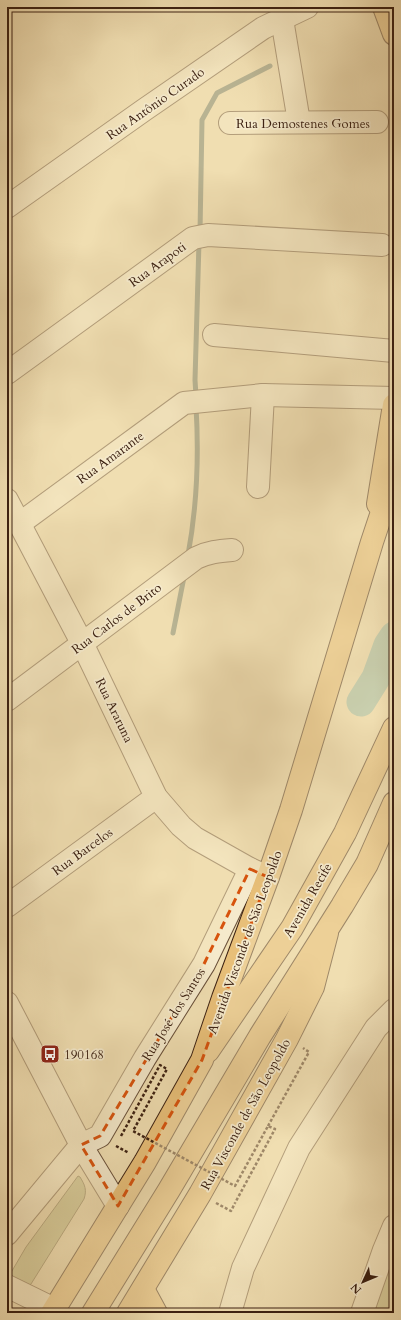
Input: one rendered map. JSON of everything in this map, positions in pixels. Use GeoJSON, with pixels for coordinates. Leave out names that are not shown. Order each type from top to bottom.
{"type":"FeatureCollection","features":[{"type":"Feature","properties":{"kind":"main road"},"geometry":{"type":"LineString","coordinates":[[384,7],[394,34]]}},
{"type":"Feature","properties":{"kind":"main road","name":"Avenida Visconde de São Leopoldo"},"geometry":{"type":"LineString","coordinates":[[372,542],[394,405]]}},
{"type":"Feature","properties":{"kind":"main road","name":"Avenida Visconde de São Leopoldo"},"geometry":{"type":"LineString","coordinates":[[53,1311],[146,1162],[202,1060],[223,998],[259,873],[291,810],[372,542],[394,476]]}},
{"type":"Feature","properties":{"kind":"main road","name":"Avenida Recife"},"geometry":{"type":"LineString","coordinates":[[202,1060],[292,928],[345,833],[394,728]]}},
{"type":"Feature","properties":{"kind":"main road"},"geometry":{"type":"LineString","coordinates":[[93,1313],[169,1190],[260,1036],[367,864],[394,804]]}},
{"type":"Feature","properties":{"kind":"main road","name":"Rua Visconde de São Leopoldo"},"geometry":{"type":"LineString","coordinates":[[143,1289],[204,1188],[314,987],[327,930]]}},
{"type":"Feature","properties":{"kind":"main road"},"geometry":{"type":"LineString","coordinates":[[128,1313],[143,1289],[156,1313]]}},
{"type":"Feature","properties":{"kind":"street","name":"Rua Antônio Curado"},"geometry":{"type":"LineString","coordinates":[[7,207],[263,28],[307,7]]}},
{"type":"Feature","properties":{"kind":"street"},"geometry":{"type":"LineString","coordinates":[[282,19],[299,122]]}},
{"type":"Feature","properties":{"kind":"street","name":"Rua Demostenes Gomes"},"geometry":{"type":"LineString","coordinates":[[230,123],[377,122]]}},
{"type":"Feature","properties":{"kind":"street","name":"Rua Arapoti"},"geometry":{"type":"LineString","coordinates":[[7,373],[201,236],[382,245]]}},
{"type":"Feature","properties":{"kind":"street"},"geometry":{"type":"LineString","coordinates":[[214,335],[394,351]]}},
{"type":"Feature","properties":{"kind":"street"},"geometry":{"type":"LineString","coordinates":[[258,487],[264,395],[394,398]]}},
{"type":"Feature","properties":{"kind":"street","name":"Rua Amarante"},"geometry":{"type":"LineString","coordinates":[[19,524],[194,402],[264,395]]}},
{"type":"Feature","properties":{"kind":"street","name":"Rua Araruna"},"geometry":{"type":"LineString","coordinates":[[7,500],[82,643],[156,797],[181,826],[195,838],[259,873]]}},
{"type":"Feature","properties":{"kind":"street","name":"Rua Carlos de Brito"},"geometry":{"type":"LineString","coordinates":[[7,700],[196,558],[208,553],[232,550]]}},
{"type":"Feature","properties":{"kind":"street","name":"Rua Barcelos"},"geometry":{"type":"LineString","coordinates":[[7,906],[156,797]]}},
{"type":"Feature","properties":{"kind":"street","name":"Rua José dos Santos"},"geometry":{"type":"LineString","coordinates":[[7,1234],[90,1141],[145,1058],[259,873]]}},
{"type":"Feature","properties":{"kind":"street"},"geometry":{"type":"LineString","coordinates":[[7,1003],[90,1141],[118,1206]]}},
{"type":"Feature","properties":{"kind":"street"},"geometry":{"type":"LineString","coordinates":[[230,1313],[243,1268],[299,1148],[376,1028],[394,1010]]}},
{"type":"Feature","properties":{"kind":"street"},"geometry":{"type":"LineString","coordinates":[[362,1313],[394,1226]]}},
{"type":"Feature","properties":{"kind":"street"},"geometry":{"type":"LineString","coordinates":[[7,1286],[53,1311]]}},
{"type":"Feature","properties":{"kind":"path"},"geometry":{"type":"LineString","coordinates":[[121,1136],[160,1065],[167,1069],[133,1131],[235,1186],[309,1052]]}},
{"type":"Feature","properties":{"kind":"path"},"geometry":{"type":"LineString","coordinates":[[231,1211],[275,1130],[268,1126]]}},
{"type":"Feature","properties":{"kind":"path"},"geometry":{"type":"LineString","coordinates":[[90,1141],[146,1162]]}},
{"type":"Feature","properties":{"kind":"highlighted area"},"geometry":{"type":"Polygon","coordinates":[[[250,869],[268,877],[202,1060],[118,1206],[81,1145],[100,1136],[204,964],[250,869]]]}},
{"type":"Feature","properties":{"kind":"shaded area"},"geometry":{"type":"Polygon","coordinates":[[[78,1176],[82,1180],[85,1188],[84,1199],[31,1284],[28,1286],[9,1276],[26,1247],[78,1176]]]}},
{"type":"Feature","properties":{"kind":"shaded area"},"geometry":{"type":"Polygon","coordinates":[[[394,1256],[394,1305],[391,1313],[373,1313],[394,1256]]]}},
{"type":"Feature","properties":{"kind":"waterway"},"geometry":{"type":"LineString","coordinates":[[200,232],[202,120],[217,93],[270,66]]}},
{"type":"Feature","properties":{"kind":"waterway"},"geometry":{"type":"LineString","coordinates":[[196,396],[195,380],[199,242]]}},
{"type":"Feature","properties":{"kind":"waterway"},"geometry":{"type":"LineString","coordinates":[[188,555],[196,481],[196,406]]}},
{"type":"Feature","properties":{"kind":"waterway"},"geometry":{"type":"LineString","coordinates":[[173,633],[184,577]]}},
{"type":"Feature","properties":{"kind":"waterway"},"geometry":{"type":"LineString","coordinates":[[361,702],[376,678],[388,645],[394,636]]}},
{"type":"Feature","properties":{"kind":"place","name":"190168"},"geometry":{"type":"Point","coordinates":[50,1054]}}]}
